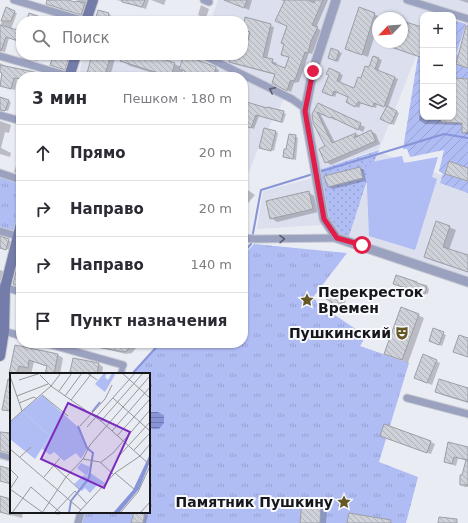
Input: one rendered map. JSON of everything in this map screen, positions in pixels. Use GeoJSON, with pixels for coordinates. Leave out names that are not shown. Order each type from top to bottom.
{"type":"FeatureCollection","features":[{"type":"Feature","properties":{"kind":"main road"},"geometry":{"type":"LineString","coordinates":[[87,16],[93,0]]}},
{"type":"Feature","properties":{"kind":"main road"},"geometry":{"type":"LineString","coordinates":[[71,72],[74,60]]}},
{"type":"Feature","properties":{"kind":"main road"},"geometry":{"type":"LineString","coordinates":[[0,356],[2,331],[2,287],[16,239]]}},
{"type":"Feature","properties":{"kind":"street"},"geometry":{"type":"LineString","coordinates":[[14,0],[68,16]]}},
{"type":"Feature","properties":{"kind":"street"},"geometry":{"type":"LineString","coordinates":[[336,0],[313,71],[306,109],[324,219],[337,238]]}},
{"type":"Feature","properties":{"kind":"street"},"geometry":{"type":"LineString","coordinates":[[407,0],[468,19]]}},
{"type":"Feature","properties":{"kind":"street"},"geometry":{"type":"LineString","coordinates":[[0,56],[53,72]]}},
{"type":"Feature","properties":{"kind":"street"},"geometry":{"type":"LineString","coordinates":[[213,60],[237,72]]}},
{"type":"Feature","properties":{"kind":"street"},"geometry":{"type":"LineString","coordinates":[[248,78],[292,100],[306,109]]}},
{"type":"Feature","properties":{"kind":"street"},"geometry":{"type":"LineString","coordinates":[[0,115],[16,120]]}},
{"type":"Feature","properties":{"kind":"street"},"geometry":{"type":"LineString","coordinates":[[0,173],[16,178]]}},
{"type":"Feature","properties":{"kind":"street"},"geometry":{"type":"LineString","coordinates":[[0,231],[16,236]]}},
{"type":"Feature","properties":{"kind":"street"},"geometry":{"type":"LineString","coordinates":[[248,238],[337,238],[468,282]]}},
{"type":"Feature","properties":{"kind":"street"},"geometry":{"type":"LineString","coordinates":[[2,287],[16,291]]}},
{"type":"Feature","properties":{"kind":"street"},"geometry":{"type":"LineString","coordinates":[[2,331],[16,335]]}},
{"type":"Feature","properties":{"kind":"street"},"geometry":{"type":"LineString","coordinates":[[63,348],[123,365],[121,373]]}},
{"type":"Feature","properties":{"kind":"street"},"geometry":{"type":"LineString","coordinates":[[406,398],[468,414]]}},
{"type":"Feature","properties":{"kind":"street"},"geometry":{"type":"LineString","coordinates":[[0,455],[10,458]]}},
{"type":"Feature","properties":{"kind":"street"},"geometry":{"type":"LineString","coordinates":[[78,523],[81,513]]}},
{"type":"Feature","properties":{"kind":"shaded area"},"geometry":{"type":"Polygon","coordinates":[[[218,0],[468,0],[468,58],[456,54],[467,19],[456,16],[456,12],[444,12],[434,9],[433,12],[420,12],[420,46],[379,149],[316,171],[305,111],[285,97],[261,141],[248,172],[248,72],[79,72],[83,60],[248,60],[248,16],[213,16],[218,0]]]}},
{"type":"Feature","properties":{"kind":"shaded area"},"geometry":{"type":"Polygon","coordinates":[[[379,152],[468,185],[468,280],[348,238],[379,152]]]}},
{"type":"Feature","properties":{"kind":"shaded area"},"geometry":{"type":"Polygon","coordinates":[[[313,178],[321,225],[257,229],[263,191],[313,178]]]}},
{"type":"Feature","properties":{"kind":"shaded area"},"geometry":{"type":"Polygon","coordinates":[[[158,412],[164,416],[164,423],[159,429],[152,429],[150,427],[150,413],[158,412]]]}},
{"type":"Feature","properties":{"kind":"green space"},"geometry":{"type":"Polygon","coordinates":[[[456,21],[466,24],[456,54],[456,21]]]}},
{"type":"Feature","properties":{"kind":"green space"},"geometry":{"type":"Polygon","coordinates":[[[420,50],[420,120],[456,120],[456,54],[468,58],[468,193],[440,183],[443,174],[439,171],[444,150],[410,157],[407,149],[403,149],[420,50]]]}},
{"type":"Feature","properties":{"kind":"green space"},"geometry":{"type":"Polygon","coordinates":[[[379,150],[348,239],[338,236],[326,219],[316,171],[379,150]]]}},
{"type":"Feature","properties":{"kind":"green space"},"geometry":{"type":"Polygon","coordinates":[[[402,156],[404,163],[438,157],[432,177],[437,179],[415,250],[369,236],[366,163],[402,156]]]}},
{"type":"Feature","properties":{"kind":"green space"},"geometry":{"type":"Polygon","coordinates":[[[0,177],[16,182],[16,227],[15,231],[0,227],[0,177]]]}},
{"type":"Feature","properties":{"kind":"green space"},"geometry":{"type":"Polygon","coordinates":[[[254,244],[347,253],[314,296],[317,303],[366,336],[360,346],[409,363],[379,462],[418,477],[406,523],[82,523],[84,513],[150,513],[150,373],[132,373],[156,348],[248,348],[248,251],[254,244]]]}},
{"type":"Feature","properties":{"kind":"building"},"geometry":{"type":"Polygon","coordinates":[[[47,0],[68,0],[85,3],[81,15],[46,4],[47,0]]]}},
{"type":"Feature","properties":{"kind":"building"},"geometry":{"type":"Polygon","coordinates":[[[122,0],[145,0],[142,7],[122,2],[122,0]]]}},
{"type":"Feature","properties":{"kind":"building"},"geometry":{"type":"Polygon","coordinates":[[[224,0],[247,0],[244,8],[224,0]]]}},
{"type":"Feature","properties":{"kind":"building"},"geometry":{"type":"Polygon","coordinates":[[[285,0],[308,0],[314,3],[315,0],[323,0],[312,25],[318,27],[311,41],[308,53],[305,52],[295,80],[290,81],[287,91],[272,83],[275,74],[229,62],[230,60],[248,60],[248,40],[250,32],[248,31],[248,18],[271,24],[263,57],[273,59],[272,63],[285,68],[289,57],[281,55],[284,44],[281,43],[287,26],[275,21],[285,0]]]}},
{"type":"Feature","properties":{"kind":"building"},"geometry":{"type":"Polygon","coordinates":[[[6,7],[15,11],[11,21],[1,21],[6,7]]]}},
{"type":"Feature","properties":{"kind":"building"},"geometry":{"type":"Polygon","coordinates":[[[359,7],[372,12],[372,23],[362,55],[345,49],[359,7]]]}},
{"type":"Feature","properties":{"kind":"building"},"geometry":{"type":"Polygon","coordinates":[[[98,10],[109,13],[108,16],[96,16],[98,10]]]}},
{"type":"Feature","properties":{"kind":"building"},"geometry":{"type":"Polygon","coordinates":[[[29,13],[38,16],[28,16],[29,13]]]}},
{"type":"Feature","properties":{"kind":"building"},"geometry":{"type":"Polygon","coordinates":[[[408,23],[420,26],[420,57],[394,48],[408,48],[408,23]]]}},
{"type":"Feature","properties":{"kind":"building"},"geometry":{"type":"Polygon","coordinates":[[[0,25],[16,30],[16,40],[6,37],[0,51],[0,25]]]}},
{"type":"Feature","properties":{"kind":"building"},"geometry":{"type":"Polygon","coordinates":[[[466,26],[468,26],[468,68],[456,64],[466,26]]]}},
{"type":"Feature","properties":{"kind":"building"},"geometry":{"type":"Polygon","coordinates":[[[331,48],[339,51],[336,61],[328,58],[331,48]]]}},
{"type":"Feature","properties":{"kind":"building"},"geometry":{"type":"Polygon","coordinates":[[[373,56],[379,58],[375,69],[395,77],[384,107],[374,103],[373,107],[358,102],[355,107],[346,102],[348,97],[334,91],[332,96],[322,92],[329,75],[326,74],[329,68],[340,73],[337,81],[354,88],[358,77],[361,78],[365,66],[369,67],[373,56]]]}},
{"type":"Feature","properties":{"kind":"building"},"geometry":{"type":"Polygon","coordinates":[[[52,60],[68,60],[65,70],[50,65],[52,60]]]}},
{"type":"Feature","properties":{"kind":"building"},"geometry":{"type":"Polygon","coordinates":[[[91,60],[109,60],[106,72],[87,72],[91,60]]]}},
{"type":"Feature","properties":{"kind":"building"},"geometry":{"type":"Polygon","coordinates":[[[166,60],[175,63],[172,72],[155,72],[120,61],[166,60]]]}},
{"type":"Feature","properties":{"kind":"building"},"geometry":{"type":"Polygon","coordinates":[[[182,60],[197,60],[216,67],[215,72],[185,72],[179,69],[182,60]]]}},
{"type":"Feature","properties":{"kind":"building"},"geometry":{"type":"Polygon","coordinates":[[[0,65],[34,72],[16,72],[16,78],[14,78],[11,89],[0,86],[2,73],[0,72],[0,65]]]}},
{"type":"Feature","properties":{"kind":"building"},"geometry":{"type":"Polygon","coordinates":[[[456,78],[468,79],[468,132],[462,133],[462,123],[441,122],[441,120],[456,120],[456,78]]]}},
{"type":"Feature","properties":{"kind":"building"},"geometry":{"type":"Polygon","coordinates":[[[0,97],[9,100],[5,111],[0,110],[0,97]]]}},
{"type":"Feature","properties":{"kind":"building"},"geometry":{"type":"Polygon","coordinates":[[[248,102],[284,111],[281,122],[256,115],[251,128],[248,127],[248,102]]]}},
{"type":"Feature","properties":{"kind":"building"},"geometry":{"type":"Polygon","coordinates":[[[318,103],[361,123],[358,130],[317,112],[332,143],[356,133],[354,138],[371,130],[376,141],[325,163],[319,149],[325,146],[313,123],[312,114],[318,103]]]}},
{"type":"Feature","properties":{"kind":"building"},"geometry":{"type":"Polygon","coordinates":[[[387,106],[397,111],[391,124],[380,119],[387,106]]]}},
{"type":"Feature","properties":{"kind":"building"},"geometry":{"type":"Polygon","coordinates":[[[264,128],[276,131],[271,151],[259,148],[264,128]]]}},
{"type":"Feature","properties":{"kind":"building"},"geometry":{"type":"Polygon","coordinates":[[[289,134],[296,135],[293,159],[283,157],[289,134]]]}},
{"type":"Feature","properties":{"kind":"building"},"geometry":{"type":"Polygon","coordinates":[[[449,161],[468,168],[468,181],[445,174],[449,161]]]}},
{"type":"Feature","properties":{"kind":"building"},"geometry":{"type":"Polygon","coordinates":[[[360,167],[363,178],[328,187],[324,176],[360,167]]]}},
{"type":"Feature","properties":{"kind":"building"},"geometry":{"type":"Polygon","coordinates":[[[309,191],[313,209],[270,219],[266,201],[309,191]]]}},
{"type":"Feature","properties":{"kind":"building"},"geometry":{"type":"Polygon","coordinates":[[[436,221],[450,226],[443,247],[468,255],[468,272],[424,257],[436,221]]]}},
{"type":"Feature","properties":{"kind":"building"},"geometry":{"type":"Polygon","coordinates":[[[0,236],[9,239],[6,250],[0,248],[0,236]]]}},
{"type":"Feature","properties":{"kind":"building"},"geometry":{"type":"Polygon","coordinates":[[[16,272],[16,285],[13,284],[16,272]]]}},
{"type":"Feature","properties":{"kind":"building"},"geometry":{"type":"Polygon","coordinates":[[[396,275],[427,286],[425,294],[393,284],[396,275]]]}},
{"type":"Feature","properties":{"kind":"building"},"geometry":{"type":"Polygon","coordinates":[[[331,290],[334,292],[336,290],[340,293],[338,295],[344,299],[338,307],[325,298],[331,290]]]}},
{"type":"Feature","properties":{"kind":"building"},"geometry":{"type":"Polygon","coordinates":[[[401,307],[419,314],[402,360],[384,354],[401,307]]]}},
{"type":"Feature","properties":{"kind":"building"},"geometry":{"type":"Polygon","coordinates":[[[433,328],[444,332],[439,345],[429,341],[433,328]]]}},
{"type":"Feature","properties":{"kind":"building"},"geometry":{"type":"Polygon","coordinates":[[[459,335],[468,338],[468,357],[453,352],[459,335]]]}},
{"type":"Feature","properties":{"kind":"building"},"geometry":{"type":"Polygon","coordinates":[[[15,345],[16,348],[29,348],[58,354],[54,373],[45,373],[47,366],[29,360],[28,368],[19,366],[17,373],[9,374],[15,345]]]}},
{"type":"Feature","properties":{"kind":"building"},"geometry":{"type":"Polygon","coordinates":[[[102,348],[129,348],[124,352],[102,348]]]}},
{"type":"Feature","properties":{"kind":"building"},"geometry":{"type":"Polygon","coordinates":[[[423,354],[437,360],[427,383],[414,378],[423,354]]]}},
{"type":"Feature","properties":{"kind":"building"},"geometry":{"type":"Polygon","coordinates":[[[73,358],[99,363],[97,373],[70,372],[73,358]]]}},
{"type":"Feature","properties":{"kind":"building"},"geometry":{"type":"Polygon","coordinates":[[[8,379],[10,379],[10,411],[2,410],[8,379]]]}},
{"type":"Feature","properties":{"kind":"building"},"geometry":{"type":"Polygon","coordinates":[[[439,379],[468,388],[468,402],[435,392],[439,379]]]}},
{"type":"Feature","properties":{"kind":"building"},"geometry":{"type":"Polygon","coordinates":[[[384,424],[431,441],[427,453],[380,436],[384,424]]]}},
{"type":"Feature","properties":{"kind":"building"},"geometry":{"type":"Polygon","coordinates":[[[0,432],[10,433],[10,454],[0,451],[0,432]]]}},
{"type":"Feature","properties":{"kind":"building"},"geometry":{"type":"Polygon","coordinates":[[[448,442],[468,447],[468,460],[454,457],[452,464],[444,462],[448,442]]]}},
{"type":"Feature","properties":{"kind":"building"},"geometry":{"type":"Polygon","coordinates":[[[466,460],[468,461],[468,485],[460,485],[460,475],[462,475],[466,460]]]}},
{"type":"Feature","properties":{"kind":"building"},"geometry":{"type":"Polygon","coordinates":[[[0,466],[10,469],[10,484],[0,481],[0,466]]]}},
{"type":"Feature","properties":{"kind":"building"},"geometry":{"type":"Polygon","coordinates":[[[0,496],[10,499],[11,515],[0,512],[0,496]]]}},
{"type":"Feature","properties":{"kind":"building"},"geometry":{"type":"Polygon","coordinates":[[[302,502],[321,504],[320,523],[300,523],[302,502]]]}},
{"type":"Feature","properties":{"kind":"building"},"geometry":{"type":"Polygon","coordinates":[[[134,513],[145,513],[143,523],[131,523],[134,513]]]}},
{"type":"Feature","properties":{"kind":"building"},"geometry":{"type":"Polygon","coordinates":[[[349,513],[391,520],[391,523],[347,523],[349,513]]]}},
{"type":"Feature","properties":{"kind":"building"},"geometry":{"type":"Polygon","coordinates":[[[439,517],[457,519],[457,523],[438,523],[439,517]]]}},
{"type":"Feature","properties":{"kind":"waterway"},"geometry":{"type":"LineString","coordinates":[[319,172],[444,134],[468,138]]}},
{"type":"Feature","properties":{"kind":"waterway"},"geometry":{"type":"LineString","coordinates":[[248,247],[251,244],[261,190],[313,174]]}},
{"type":"Feature","properties":{"kind":"waterway"},"geometry":{"type":"LineString","coordinates":[[133,373],[155,348]]}},
{"type":"Feature","properties":{"kind":"place","name":"Перекресток Времен"},"geometry":{"type":"Point","coordinates":[307,300]}},
{"type":"Feature","properties":{"kind":"place","name":"Пушкинский"},"geometry":{"type":"Point","coordinates":[402,333]}},
{"type":"Feature","properties":{"kind":"place","name":"Памятник Пушкину"},"geometry":{"type":"Point","coordinates":[344,502]}},
{"type":"Feature","properties":{"kind":"route"},"geometry":{"type":"LineString","coordinates":[[313,71],[305,111],[324,219],[337,238],[362,245]]}}]}
